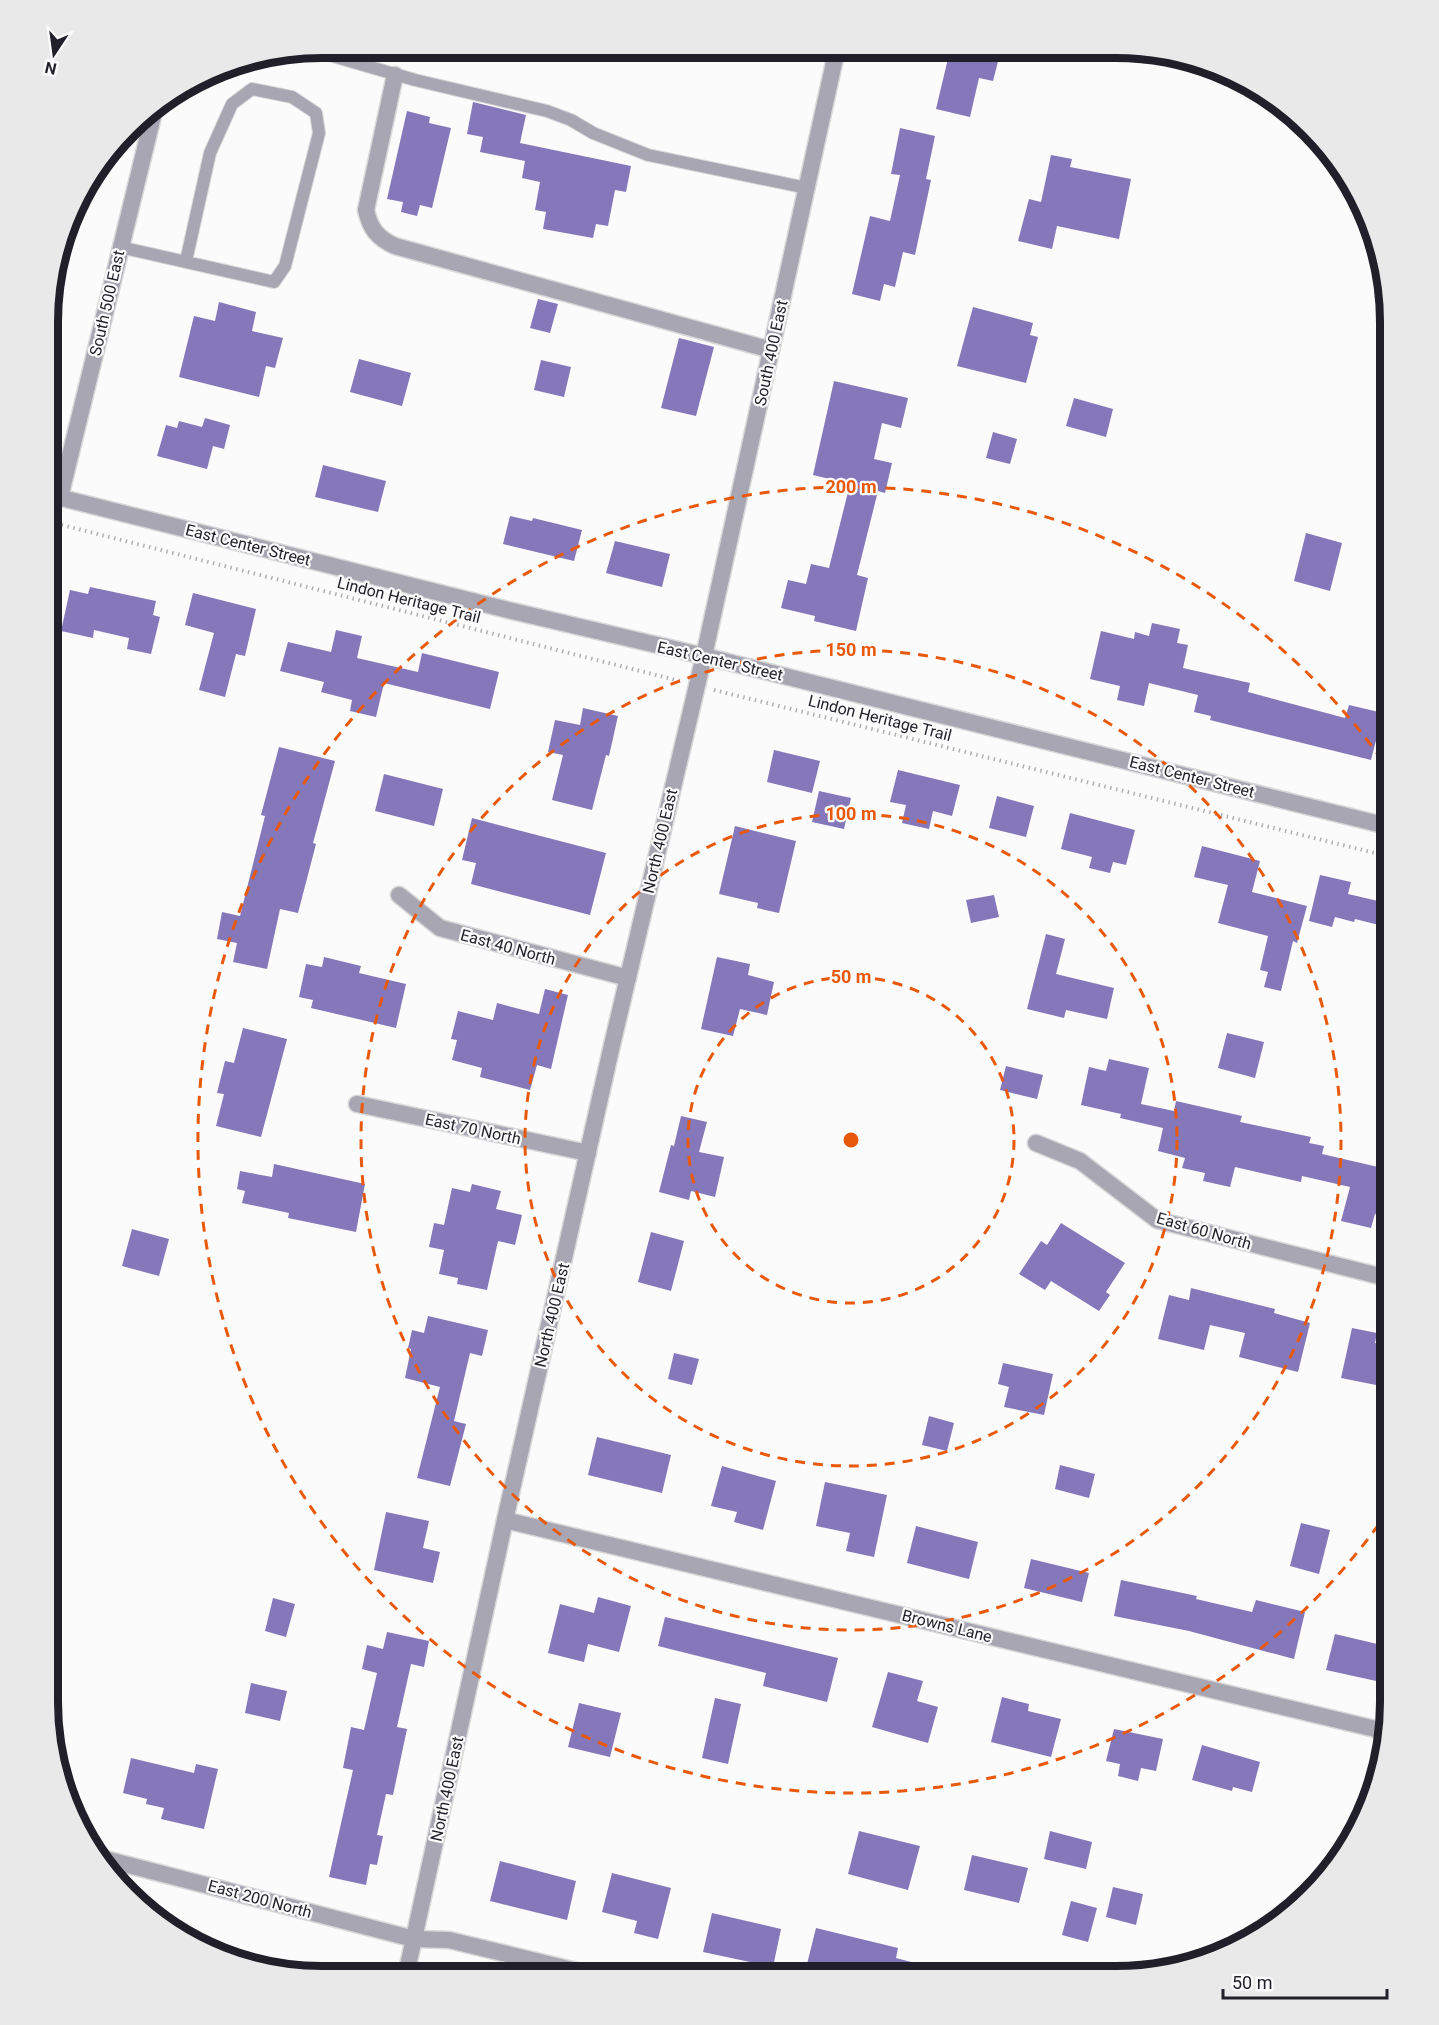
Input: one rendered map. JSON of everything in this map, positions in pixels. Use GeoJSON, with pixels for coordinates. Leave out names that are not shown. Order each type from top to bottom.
{"type":"FeatureCollection","features":[{"type":"Feature","properties":{"kind":"street","name":"South 400 East"},"geometry":{"type":"LineString","coordinates":[[704,656],[835,58]]}},
{"type":"Feature","properties":{"kind":"street"},"geometry":{"type":"LineString","coordinates":[[395,75],[366,210],[374,232],[382,240],[395,246],[771,350]]}},
{"type":"Feature","properties":{"kind":"street","name":"South 500 East"},"geometry":{"type":"LineString","coordinates":[[58,485],[152,122]]}},
{"type":"Feature","properties":{"kind":"street","name":"East Center Street"},"geometry":{"type":"LineString","coordinates":[[58,497],[1380,824]]}},
{"type":"Feature","properties":{"kind":"street","name":"North 400 East"},"geometry":{"type":"LineString","coordinates":[[408,1966],[505,1520],[704,656]]}},
{"type":"Feature","properties":{"kind":"street","name":"East 40 North"},"geometry":{"type":"LineString","coordinates":[[399,895],[440,928],[628,978]]}},
{"type":"Feature","properties":{"kind":"street","name":"East 70 North"},"geometry":{"type":"LineString","coordinates":[[357,1104],[588,1153]]}},
{"type":"Feature","properties":{"kind":"street","name":"East 60 North"},"geometry":{"type":"LineString","coordinates":[[1036,1143],[1080,1161],[1156,1220],[1380,1276]]}},
{"type":"Feature","properties":{"kind":"street","name":"Browns Lane"},"geometry":{"type":"LineString","coordinates":[[505,1520],[1379,1730]]}},
{"type":"Feature","properties":{"kind":"street","name":"East 200 North"},"geometry":{"type":"LineString","coordinates":[[111,1861],[414,1939],[449,1940],[556,1966]]}},
{"type":"Feature","properties":{"kind":"lane"},"geometry":{"type":"LineString","coordinates":[[339,58],[395,75],[547,111],[648,155],[807,188]]}},
{"type":"Feature","properties":{"kind":"lane"},"geometry":{"type":"LineString","coordinates":[[120,247],[274,282],[285,266],[319,133],[316,112],[292,97],[252,89],[232,104],[210,153],[186,261]]}},
{"type":"Feature","properties":{"kind":"path","name":"Lindon Heritage Trail"},"geometry":{"type":"LineString","coordinates":[[58,524],[697,686],[1380,854]]}},
{"type":"Feature","properties":{"kind":"building"},"geometry":{"type":"Polygon","coordinates":[[[948,58],[999,58],[993,81],[979,78],[970,117],[936,109],[948,58]]]}},
{"type":"Feature","properties":{"kind":"building"},"geometry":{"type":"Polygon","coordinates":[[[473,102],[526,115],[520,143],[631,166],[626,192],[615,190],[608,226],[596,224],[593,238],[543,229],[546,212],[535,210],[540,182],[522,178],[525,161],[480,152],[483,137],[467,134],[473,102]]]}},
{"type":"Feature","properties":{"kind":"building"},"geometry":{"type":"Polygon","coordinates":[[[407,111],[430,117],[429,123],[451,128],[432,208],[420,205],[417,216],[401,212],[403,202],[387,199],[407,111]]]}},
{"type":"Feature","properties":{"kind":"building"},"geometry":{"type":"Polygon","coordinates":[[[900,128],[935,136],[926,179],[931,180],[915,255],[903,252],[895,287],[884,284],[880,301],[852,294],[870,216],[890,221],[900,175],[891,174],[900,128]]]}},
{"type":"Feature","properties":{"kind":"building"},"geometry":{"type":"Polygon","coordinates":[[[1051,155],[1072,159],[1070,167],[1131,179],[1119,239],[1057,226],[1052,249],[1018,241],[1029,199],[1041,202],[1051,155]]]}},
{"type":"Feature","properties":{"kind":"building"},"geometry":{"type":"Polygon","coordinates":[[[538,299],[558,304],[550,333],[530,328],[538,299]]]}},
{"type":"Feature","properties":{"kind":"building"},"geometry":{"type":"Polygon","coordinates":[[[219,302],[256,312],[252,331],[283,338],[275,368],[266,366],[259,397],[179,377],[194,316],[215,321],[219,302]]]}},
{"type":"Feature","properties":{"kind":"building"},"geometry":{"type":"Polygon","coordinates":[[[973,307],[1033,323],[1030,335],[1038,337],[1026,383],[957,366],[973,307]]]}},
{"type":"Feature","properties":{"kind":"building"},"geometry":{"type":"Polygon","coordinates":[[[679,338],[714,347],[696,416],[661,408],[679,338]]]}},
{"type":"Feature","properties":{"kind":"building"},"geometry":{"type":"Polygon","coordinates":[[[359,359],[411,373],[402,406],[350,392],[359,359]]]}},
{"type":"Feature","properties":{"kind":"building"},"geometry":{"type":"Polygon","coordinates":[[[541,360],[571,367],[564,397],[534,390],[541,360]]]}},
{"type":"Feature","properties":{"kind":"building"},"geometry":{"type":"Polygon","coordinates":[[[834,381],[908,398],[901,428],[882,423],[874,459],[892,463],[885,493],[878,491],[857,575],[868,578],[856,631],[814,621],[815,616],[781,608],[788,580],[806,584],[811,564],[829,568],[850,484],[813,475],[834,381]]]}},
{"type":"Feature","properties":{"kind":"building"},"geometry":{"type":"Polygon","coordinates":[[[1074,398],[1113,409],[1106,437],[1066,426],[1074,398]]]}},
{"type":"Feature","properties":{"kind":"building"},"geometry":{"type":"Polygon","coordinates":[[[205,418],[230,425],[224,449],[213,446],[207,469],[157,456],[166,425],[177,428],[179,421],[202,427],[205,418]]]}},
{"type":"Feature","properties":{"kind":"building"},"geometry":{"type":"Polygon","coordinates":[[[993,432],[1017,439],[1010,464],[986,458],[993,432]]]}},
{"type":"Feature","properties":{"kind":"building"},"geometry":{"type":"Polygon","coordinates":[[[323,465],[386,481],[378,512],[315,497],[323,465]]]}},
{"type":"Feature","properties":{"kind":"building"},"geometry":{"type":"Polygon","coordinates":[[[510,516],[532,521],[533,518],[582,530],[574,561],[503,544],[510,516]]]}},
{"type":"Feature","properties":{"kind":"building"},"geometry":{"type":"Polygon","coordinates":[[[1306,533],[1342,543],[1330,591],[1294,581],[1306,533]]]}},
{"type":"Feature","properties":{"kind":"building"},"geometry":{"type":"Polygon","coordinates":[[[615,541],[670,554],[662,587],[606,573],[615,541]]]}},
{"type":"Feature","properties":{"kind":"building"},"geometry":{"type":"Polygon","coordinates":[[[90,587],[156,601],[153,615],[160,617],[151,654],[127,649],[129,638],[94,630],[93,638],[61,631],[70,590],[88,594],[90,587]]]}},
{"type":"Feature","properties":{"kind":"building"},"geometry":{"type":"Polygon","coordinates":[[[193,593],[256,609],[245,656],[236,654],[225,697],[199,690],[214,633],[185,625],[193,593]]]}},
{"type":"Feature","properties":{"kind":"building"},"geometry":{"type":"Polygon","coordinates":[[[1152,623],[1180,629],[1177,643],[1188,645],[1183,668],[1250,683],[1248,692],[1345,718],[1349,705],[1380,712],[1380,725],[1371,760],[1210,720],[1211,716],[1194,712],[1198,695],[1149,683],[1144,706],[1117,700],[1120,686],[1090,679],[1101,631],[1134,639],[1135,632],[1149,636],[1152,623]]]}},
{"type":"Feature","properties":{"kind":"building"},"geometry":{"type":"Polygon","coordinates":[[[336,630],[362,636],[357,658],[418,672],[422,653],[499,672],[490,709],[384,683],[376,717],[350,711],[352,700],[321,692],[324,682],[280,671],[288,642],[331,652],[336,630]]]}},
{"type":"Feature","properties":{"kind":"building"},"geometry":{"type":"Polygon","coordinates":[[[583,708],[618,716],[609,756],[606,755],[592,810],[552,800],[563,755],[548,752],[555,720],[580,725],[583,708]]]}},
{"type":"Feature","properties":{"kind":"building"},"geometry":{"type":"Polygon","coordinates":[[[279,747],[335,761],[313,843],[316,844],[298,913],[280,909],[267,969],[233,962],[237,943],[217,939],[222,912],[240,916],[265,816],[261,815],[279,747]]]}},
{"type":"Feature","properties":{"kind":"building"},"geometry":{"type":"Polygon","coordinates":[[[774,750],[820,761],[812,793],[767,782],[774,750]]]}},
{"type":"Feature","properties":{"kind":"building"},"geometry":{"type":"Polygon","coordinates":[[[898,770],[960,785],[952,816],[933,811],[929,829],[902,823],[906,805],[890,802],[898,770]]]}},
{"type":"Feature","properties":{"kind":"building"},"geometry":{"type":"Polygon","coordinates":[[[384,774],[443,789],[434,826],[375,811],[384,774]]]}},
{"type":"Feature","properties":{"kind":"building"},"geometry":{"type":"Polygon","coordinates":[[[819,791],[851,798],[844,829],[812,822],[819,791]]]}},
{"type":"Feature","properties":{"kind":"building"},"geometry":{"type":"Polygon","coordinates":[[[997,796],[1034,806],[1026,837],[989,828],[997,796]]]}},
{"type":"Feature","properties":{"kind":"building"},"geometry":{"type":"Polygon","coordinates":[[[1070,813],[1135,830],[1126,865],[1113,862],[1110,873],[1089,868],[1092,857],[1061,849],[1070,813]]]}},
{"type":"Feature","properties":{"kind":"building"},"geometry":{"type":"Polygon","coordinates":[[[472,818],[606,853],[590,915],[471,884],[476,863],[462,860],[472,818]]]}},
{"type":"Feature","properties":{"kind":"building"},"geometry":{"type":"Polygon","coordinates":[[[735,826],[796,841],[779,913],[757,908],[758,903],[719,894],[735,826]]]}},
{"type":"Feature","properties":{"kind":"building"},"geometry":{"type":"Polygon","coordinates":[[[1202,846],[1260,861],[1252,892],[1307,906],[1297,943],[1293,941],[1281,991],[1264,987],[1268,972],[1260,970],[1268,936],[1218,923],[1228,885],[1194,877],[1202,846]]]}},
{"type":"Feature","properties":{"kind":"building"},"geometry":{"type":"Polygon","coordinates":[[[1320,875],[1351,882],[1348,894],[1380,901],[1380,925],[1335,917],[1332,927],[1309,921],[1320,875]]]}},
{"type":"Feature","properties":{"kind":"building"},"geometry":{"type":"Polygon","coordinates":[[[994,895],[999,917],[971,923],[966,900],[994,895]]]}},
{"type":"Feature","properties":{"kind":"building"},"geometry":{"type":"Polygon","coordinates":[[[1046,934],[1065,939],[1056,974],[1114,988],[1107,1019],[1066,1010],[1064,1018],[1027,1009],[1046,934]]]}},
{"type":"Feature","properties":{"kind":"building"},"geometry":{"type":"Polygon","coordinates":[[[324,957],[361,966],[359,973],[406,984],[396,1028],[311,1008],[313,1000],[299,997],[306,964],[322,967],[324,957]]]}},
{"type":"Feature","properties":{"kind":"building"},"geometry":{"type":"Polygon","coordinates":[[[717,957],[750,964],[748,975],[774,982],[767,1015],[740,1009],[733,1036],[701,1029],[717,957]]]}},
{"type":"Feature","properties":{"kind":"building"},"geometry":{"type":"Polygon","coordinates":[[[545,989],[568,995],[551,1069],[537,1065],[530,1090],[480,1077],[482,1068],[452,1060],[457,1040],[451,1039],[458,1011],[493,1020],[497,1003],[539,1014],[545,989]]]}},
{"type":"Feature","properties":{"kind":"building"},"geometry":{"type":"Polygon","coordinates":[[[243,1028],[287,1039],[261,1137],[216,1126],[224,1094],[217,1093],[225,1061],[234,1063],[243,1028]]]}},
{"type":"Feature","properties":{"kind":"building"},"geometry":{"type":"Polygon","coordinates":[[[1227,1033],[1264,1042],[1255,1078],[1218,1068],[1227,1033]]]}},
{"type":"Feature","properties":{"kind":"building"},"geometry":{"type":"Polygon","coordinates":[[[1109,1059],[1149,1068],[1141,1104],[1174,1111],[1176,1101],[1242,1116],[1240,1122],[1311,1137],[1309,1143],[1324,1146],[1322,1154],[1380,1167],[1380,1215],[1375,1214],[1371,1228],[1341,1221],[1350,1187],[1302,1176],[1301,1182],[1235,1167],[1230,1187],[1203,1181],[1205,1173],[1182,1168],[1185,1158],[1158,1151],[1163,1128],[1120,1118],[1121,1114],[1081,1105],[1089,1067],[1106,1071],[1109,1059]]]}},
{"type":"Feature","properties":{"kind":"building"},"geometry":{"type":"Polygon","coordinates":[[[1006,1066],[1043,1075],[1037,1099],[1000,1090],[1006,1066]]]}},
{"type":"Feature","properties":{"kind":"building"},"geometry":{"type":"Polygon","coordinates":[[[681,1116],[707,1122],[699,1152],[724,1157],[715,1197],[691,1191],[689,1200],[659,1192],[681,1116]]]}},
{"type":"Feature","properties":{"kind":"building"},"geometry":{"type":"Polygon","coordinates":[[[274,1164],[365,1184],[356,1232],[288,1218],[289,1213],[242,1203],[245,1191],[237,1189],[240,1171],[272,1177],[274,1164]]]}},
{"type":"Feature","properties":{"kind":"building"},"geometry":{"type":"Polygon","coordinates":[[[472,1184],[501,1191],[496,1209],[522,1215],[515,1245],[498,1241],[487,1290],[457,1284],[458,1278],[439,1274],[444,1250],[429,1247],[434,1223],[444,1225],[452,1188],[470,1192],[472,1184]]]}},
{"type":"Feature","properties":{"kind":"building"},"geometry":{"type":"Polygon","coordinates":[[[1061,1223],[1125,1263],[1106,1292],[1110,1295],[1099,1311],[1051,1281],[1045,1290],[1019,1274],[1041,1241],[1047,1245],[1061,1223]]]}},
{"type":"Feature","properties":{"kind":"building"},"geometry":{"type":"Polygon","coordinates":[[[132,1229],[169,1239],[159,1276],[122,1266],[132,1229]]]}},
{"type":"Feature","properties":{"kind":"building"},"geometry":{"type":"Polygon","coordinates":[[[651,1232],[684,1241],[671,1291],[638,1282],[651,1232]]]}},
{"type":"Feature","properties":{"kind":"building"},"geometry":{"type":"Polygon","coordinates":[[[1191,1288],[1275,1309],[1274,1313],[1310,1323],[1298,1372],[1239,1357],[1245,1333],[1210,1325],[1204,1350],[1158,1339],[1169,1295],[1189,1300],[1191,1288]]]}},
{"type":"Feature","properties":{"kind":"building"},"geometry":{"type":"Polygon","coordinates":[[[428,1316],[488,1330],[482,1356],[470,1353],[454,1421],[466,1424],[450,1486],[417,1478],[440,1387],[405,1378],[412,1330],[424,1333],[428,1316]]]}},
{"type":"Feature","properties":{"kind":"building"},"geometry":{"type":"Polygon","coordinates":[[[1352,1328],[1377,1333],[1375,1343],[1380,1344],[1380,1386],[1341,1378],[1352,1328]]]}},
{"type":"Feature","properties":{"kind":"building"},"geometry":{"type":"Polygon","coordinates":[[[674,1353],[699,1359],[692,1385],[668,1379],[674,1353]]]}},
{"type":"Feature","properties":{"kind":"building"},"geometry":{"type":"Polygon","coordinates":[[[1003,1363],[1053,1374],[1044,1415],[1004,1407],[1009,1387],[998,1384],[1003,1363]]]}},
{"type":"Feature","properties":{"kind":"building"},"geometry":{"type":"Polygon","coordinates":[[[929,1416],[954,1423],[947,1451],[922,1445],[929,1416]]]}},
{"type":"Feature","properties":{"kind":"building"},"geometry":{"type":"Polygon","coordinates":[[[597,1437],[671,1455],[662,1493],[588,1475],[597,1437]]]}},
{"type":"Feature","properties":{"kind":"building"},"geometry":{"type":"Polygon","coordinates":[[[1060,1465],[1095,1474],[1089,1498],[1055,1489],[1060,1465]]]}},
{"type":"Feature","properties":{"kind":"building"},"geometry":{"type":"Polygon","coordinates":[[[722,1466],[776,1481],[763,1530],[734,1522],[737,1512],[711,1506],[722,1466]]]}},
{"type":"Feature","properties":{"kind":"building"},"geometry":{"type":"Polygon","coordinates":[[[825,1482],[887,1495],[874,1557],[846,1551],[850,1533],[816,1526],[825,1482]]]}},
{"type":"Feature","properties":{"kind":"building"},"geometry":{"type":"Polygon","coordinates":[[[386,1512],[429,1521],[423,1548],[440,1552],[433,1583],[374,1570],[386,1512]]]}},
{"type":"Feature","properties":{"kind":"building"},"geometry":{"type":"Polygon","coordinates":[[[1301,1523],[1330,1530],[1319,1574],[1290,1566],[1301,1523]]]}},
{"type":"Feature","properties":{"kind":"building"},"geometry":{"type":"Polygon","coordinates":[[[916,1526],[978,1542],[969,1579],[907,1563],[916,1526]]]}},
{"type":"Feature","properties":{"kind":"building"},"geometry":{"type":"Polygon","coordinates":[[[1031,1559],[1089,1573],[1082,1602],[1024,1588],[1031,1559]]]}},
{"type":"Feature","properties":{"kind":"building"},"geometry":{"type":"Polygon","coordinates":[[[1121,1580],[1197,1596],[1196,1599],[1252,1612],[1256,1600],[1305,1612],[1294,1659],[1189,1631],[1114,1616],[1121,1580]]]}},
{"type":"Feature","properties":{"kind":"building"},"geometry":{"type":"Polygon","coordinates":[[[598,1597],[631,1606],[619,1652],[588,1644],[584,1662],[548,1653],[560,1604],[594,1613],[598,1597]]]}},
{"type":"Feature","properties":{"kind":"building"},"geometry":{"type":"Polygon","coordinates":[[[273,1598],[295,1604],[286,1637],[265,1631],[273,1598]]]}},
{"type":"Feature","properties":{"kind":"building"},"geometry":{"type":"Polygon","coordinates":[[[665,1617],[838,1658],[827,1702],[763,1686],[766,1673],[658,1646],[665,1617]]]}},
{"type":"Feature","properties":{"kind":"building"},"geometry":{"type":"Polygon","coordinates":[[[387,1632],[429,1641],[424,1667],[411,1664],[397,1727],[407,1729],[393,1795],[386,1794],[377,1835],[383,1836],[377,1865],[370,1864],[366,1885],[329,1877],[353,1770],[343,1768],[351,1727],[364,1730],[377,1673],[362,1669],[367,1645],[383,1649],[387,1632]]]}},
{"type":"Feature","properties":{"kind":"building"},"geometry":{"type":"Polygon","coordinates":[[[1335,1634],[1380,1645],[1380,1682],[1326,1670],[1335,1634]]]}},
{"type":"Feature","properties":{"kind":"building"},"geometry":{"type":"Polygon","coordinates":[[[888,1672],[923,1681],[917,1701],[938,1707],[928,1743],[872,1727],[888,1672]]]}},
{"type":"Feature","properties":{"kind":"building"},"geometry":{"type":"Polygon","coordinates":[[[251,1683],[287,1691],[280,1721],[245,1713],[251,1683]]]}},
{"type":"Feature","properties":{"kind":"building"},"geometry":{"type":"Polygon","coordinates":[[[1002,1697],[1029,1704],[1028,1711],[1061,1719],[1051,1757],[991,1742],[1002,1697]]]}},
{"type":"Feature","properties":{"kind":"building"},"geometry":{"type":"Polygon","coordinates":[[[715,1698],[741,1704],[728,1764],[702,1758],[715,1698]]]}},
{"type":"Feature","properties":{"kind":"building"},"geometry":{"type":"Polygon","coordinates":[[[579,1703],[621,1713],[610,1757],[568,1747],[579,1703]]]}},
{"type":"Feature","properties":{"kind":"building"},"geometry":{"type":"Polygon","coordinates":[[[1114,1729],[1163,1739],[1156,1771],[1141,1768],[1138,1781],[1118,1776],[1120,1764],[1106,1761],[1114,1729]]]}},
{"type":"Feature","properties":{"kind":"building"},"geometry":{"type":"Polygon","coordinates":[[[1202,1745],[1260,1762],[1252,1792],[1233,1787],[1232,1791],[1192,1780],[1202,1745]]]}},
{"type":"Feature","properties":{"kind":"building"},"geometry":{"type":"Polygon","coordinates":[[[131,1758],[194,1773],[196,1764],[218,1769],[204,1829],[161,1819],[164,1808],[146,1804],[147,1799],[123,1793],[131,1758]]]}},
{"type":"Feature","properties":{"kind":"building"},"geometry":{"type":"Polygon","coordinates":[[[859,1831],[920,1846],[908,1890],[848,1874],[859,1831]]]}},
{"type":"Feature","properties":{"kind":"building"},"geometry":{"type":"Polygon","coordinates":[[[1050,1831],[1092,1842],[1086,1869],[1044,1859],[1050,1831]]]}},
{"type":"Feature","properties":{"kind":"building"},"geometry":{"type":"Polygon","coordinates":[[[972,1855],[1028,1868],[1019,1903],[964,1890],[972,1855]]]}},
{"type":"Feature","properties":{"kind":"building"},"geometry":{"type":"Polygon","coordinates":[[[500,1861],[576,1881],[567,1920],[490,1901],[500,1861]]]}},
{"type":"Feature","properties":{"kind":"building"},"geometry":{"type":"Polygon","coordinates":[[[612,1873],[671,1888],[658,1939],[634,1933],[637,1921],[602,1912],[612,1873]]]}},
{"type":"Feature","properties":{"kind":"building"},"geometry":{"type":"Polygon","coordinates":[[[1113,1887],[1143,1894],[1136,1925],[1106,1917],[1113,1887]]]}},
{"type":"Feature","properties":{"kind":"building"},"geometry":{"type":"Polygon","coordinates":[[[1071,1901],[1097,1908],[1088,1942],[1062,1935],[1071,1901]]]}},
{"type":"Feature","properties":{"kind":"building"},"geometry":{"type":"Polygon","coordinates":[[[712,1913],[781,1929],[773,1966],[703,1952],[712,1913]]]}},
{"type":"Feature","properties":{"kind":"building"},"geometry":{"type":"Polygon","coordinates":[[[816,1928],[898,1948],[896,1958],[927,1966],[806,1966],[816,1928]]]}}]}
